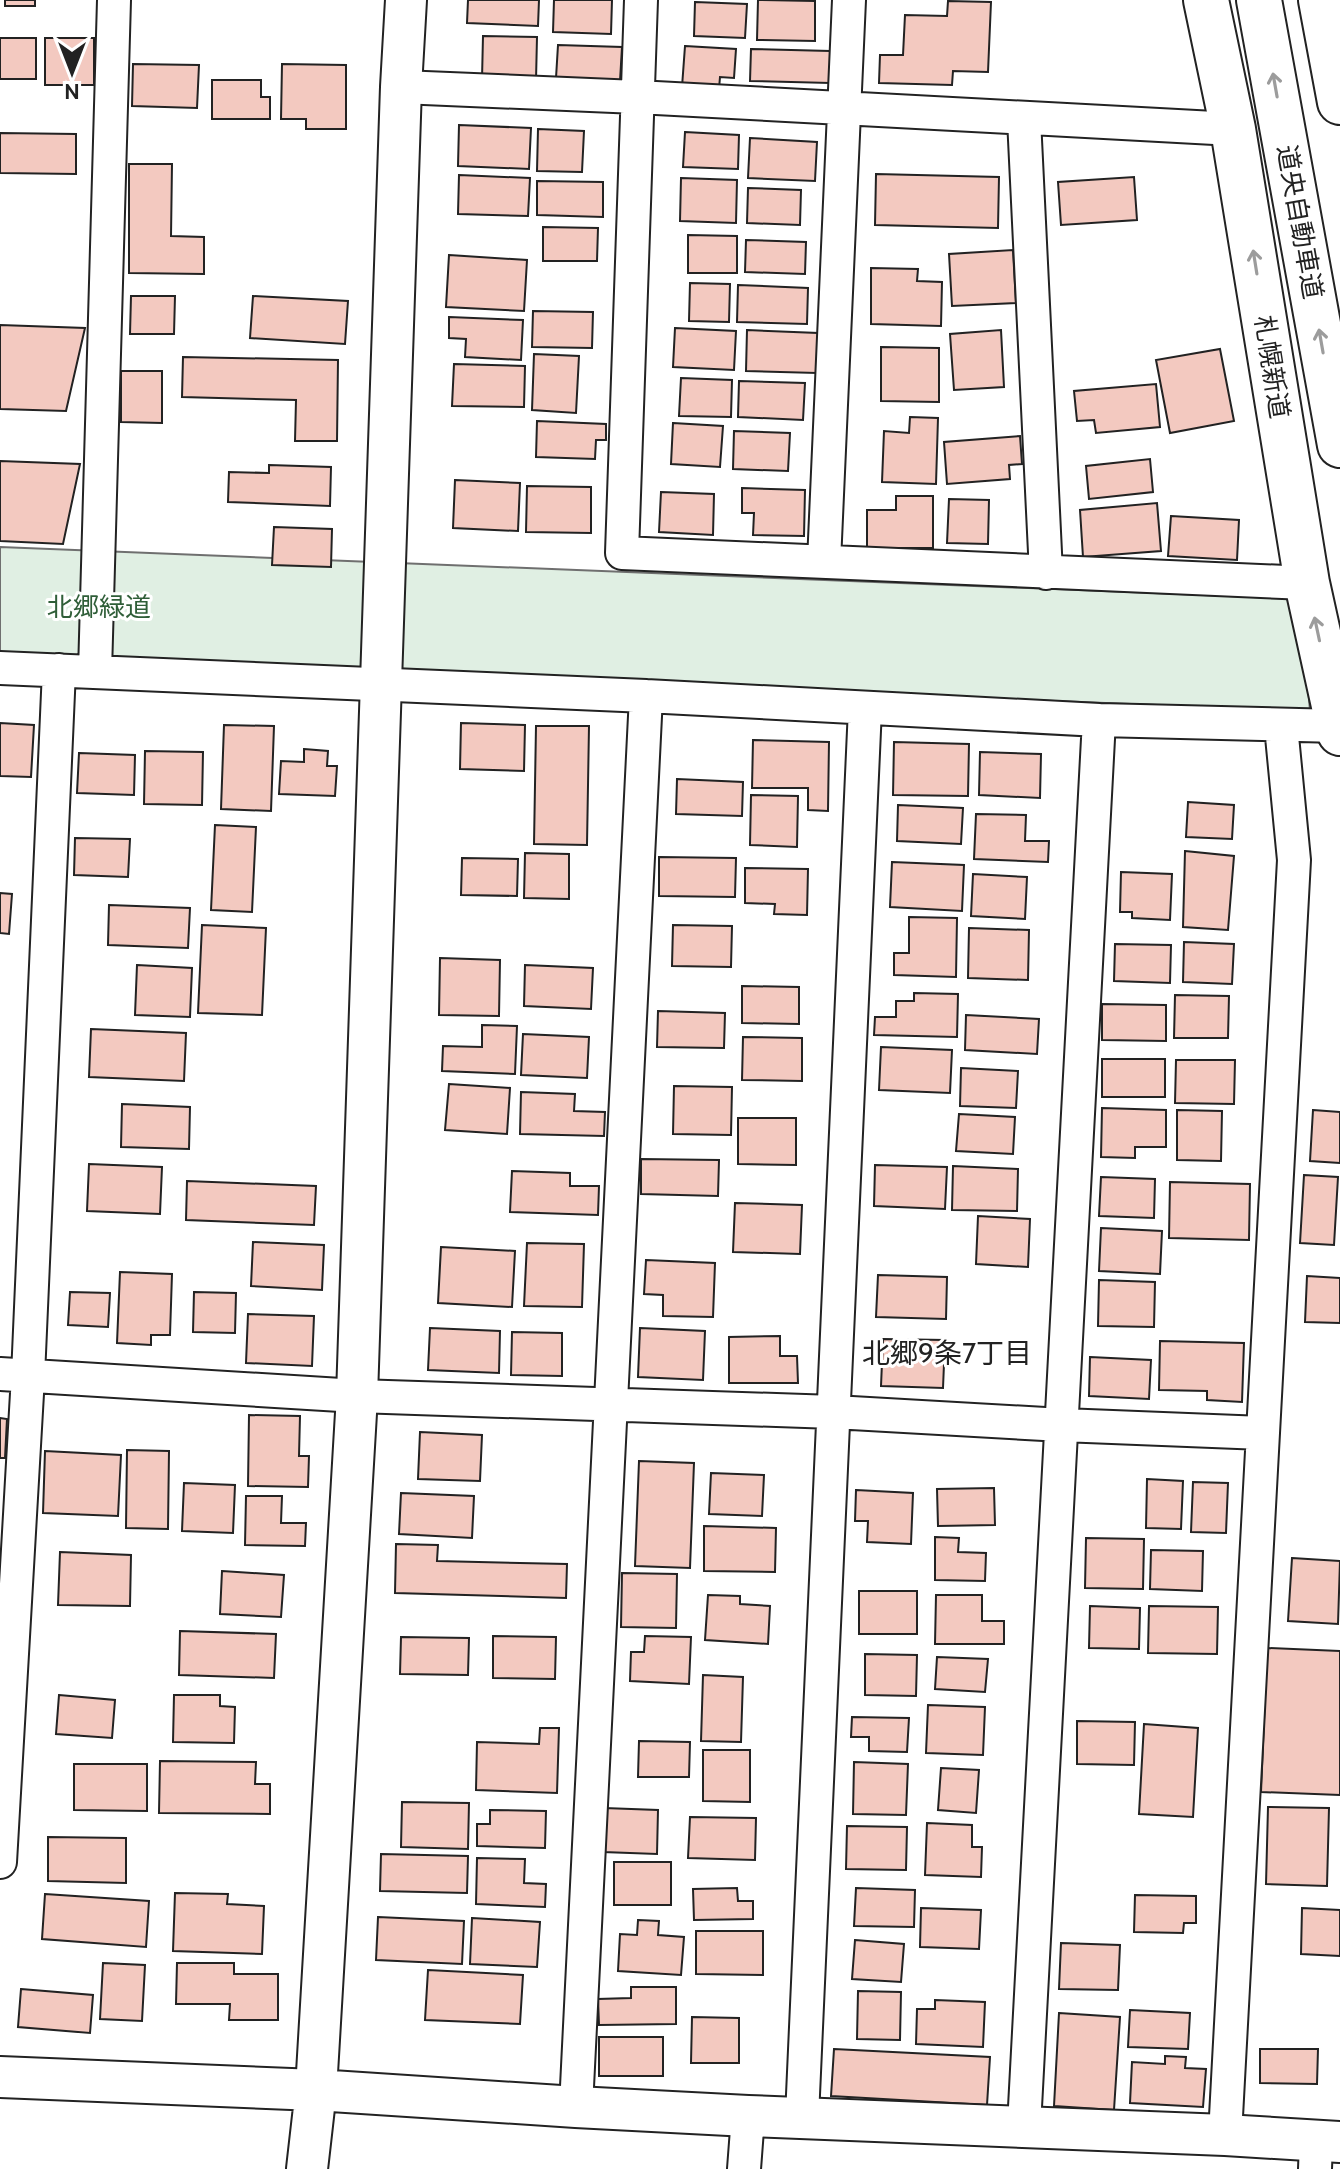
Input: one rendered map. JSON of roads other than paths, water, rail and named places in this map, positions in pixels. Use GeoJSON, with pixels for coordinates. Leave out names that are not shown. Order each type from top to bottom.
{"type":"FeatureCollection","features":[{"type":"Feature","properties":{"kind":"highway","name":"札幌新道"},"geometry":{"type":"LineString","coordinates":[[1206,0],[1233,129],[1307,583],[1339,729]]}},
{"type":"Feature","properties":{"kind":"highway","name":"道央自動車道"},"geometry":{"type":"LineString","coordinates":[[1259,0],[1340,445]]}},
{"type":"Feature","properties":{"kind":"highway"},"geometry":{"type":"LineString","coordinates":[[1321,0],[1340,102]]}},
{"type":"Feature","properties":{"kind":"street"},"geometry":{"type":"LineString","coordinates":[[95,672],[114,0]]}},
{"type":"Feature","properties":{"kind":"street"},"geometry":{"type":"LineString","coordinates":[[307,2169],[316,2090],[357,1396],[406,0]]}},
{"type":"Feature","properties":{"kind":"street"},"geometry":{"type":"LineString","coordinates":[[641,0],[622,553],[1307,583]]}},
{"type":"Feature","properties":{"kind":"street"},"geometry":{"type":"LineString","coordinates":[[824,562],[849,0]]}},
{"type":"Feature","properties":{"kind":"street"},"geometry":{"type":"LineString","coordinates":[[401,87],[1233,129]]}},
{"type":"Feature","properties":{"kind":"street"},"geometry":{"type":"LineString","coordinates":[[1024,119],[1046,573]]}},
{"type":"Feature","properties":{"kind":"street"},"geometry":{"type":"LineString","coordinates":[[0,668],[1339,729]]}},
{"type":"Feature","properties":{"kind":"street"},"geometry":{"type":"LineString","coordinates":[[0,1862],[14,1375],[59,670]]}},
{"type":"Feature","properties":{"kind":"street"},"geometry":{"type":"LineString","coordinates":[[576,2107],[646,696]]}},
{"type":"Feature","properties":{"kind":"street"},"geometry":{"type":"LineString","coordinates":[[802,2117],[865,708]]}},
{"type":"Feature","properties":{"kind":"street"},"geometry":{"type":"LineString","coordinates":[[1024,2126],[1099,720]]}},
{"type":"Feature","properties":{"kind":"street"},"geometry":{"type":"LineString","coordinates":[[1225,2135],[1294,860],[1281,726]]}},
{"type":"Feature","properties":{"kind":"street"},"geometry":{"type":"LineString","coordinates":[[14,1375],[357,1396],[834,1412],[1263,1433]]}},
{"type":"Feature","properties":{"kind":"street"},"geometry":{"type":"LineString","coordinates":[[0,2077],[316,2090],[748,2116],[1225,2135],[1324,2151]]}},
{"type":"Feature","properties":{"kind":"street"},"geometry":{"type":"LineString","coordinates":[[744,2169],[748,2116]]}},
{"type":"Feature","properties":{"kind":"district","name":"北郷9条7丁目"},"geometry":{"type":"Point","coordinates":[947,1353]}},
{"type":"Feature","properties":{"kind":"park label","name":"北郷緑道"},"geometry":{"type":"Point","coordinates":[99,607]}}]}
